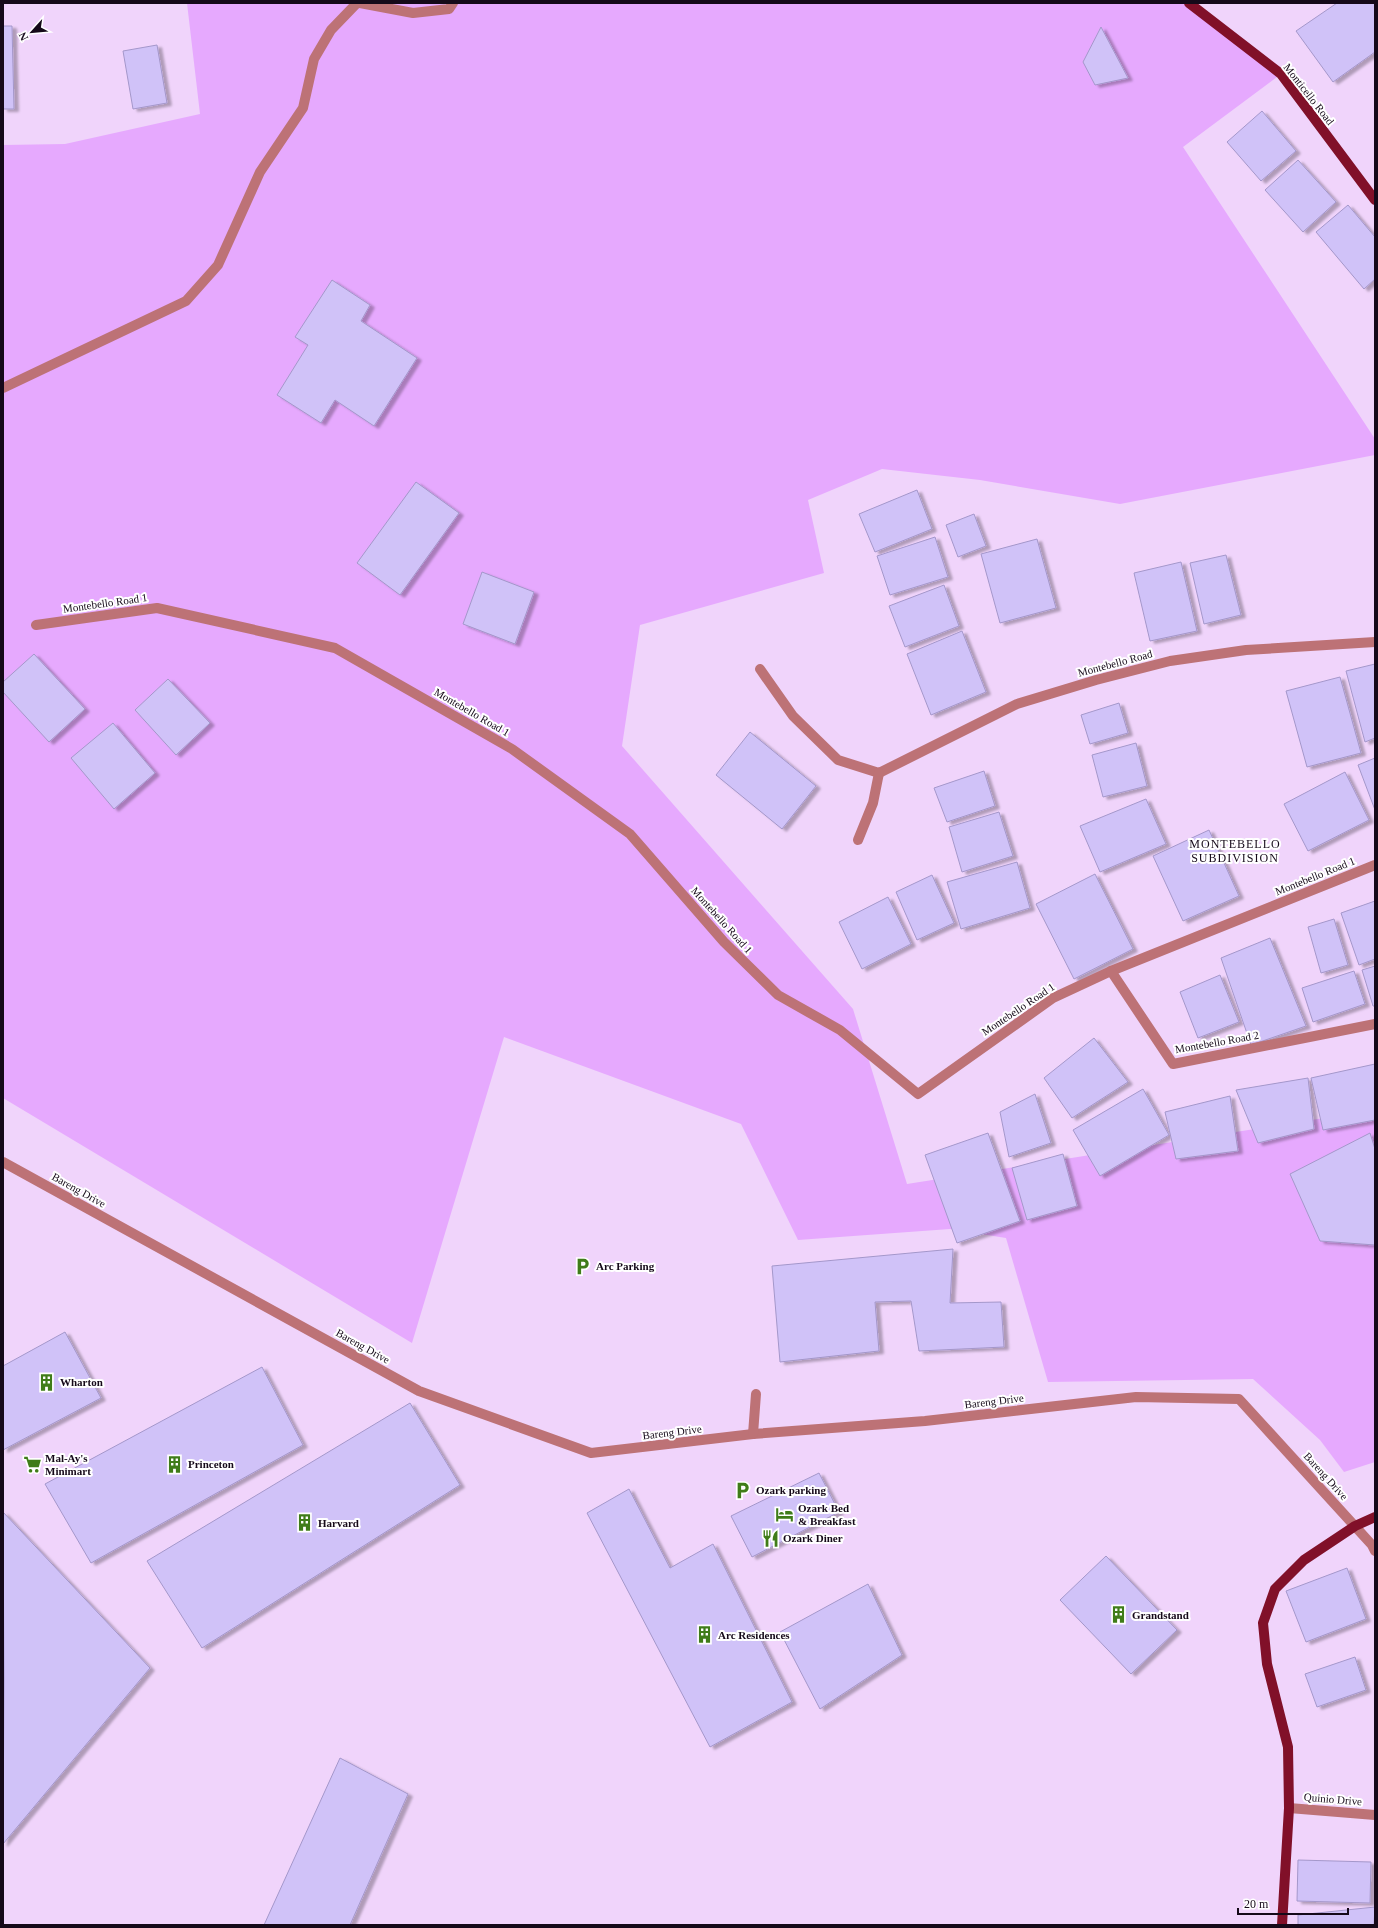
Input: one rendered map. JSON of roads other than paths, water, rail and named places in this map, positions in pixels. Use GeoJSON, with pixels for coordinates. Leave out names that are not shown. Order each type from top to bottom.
{"type":"FeatureCollection","features":[{"type":"Feature","properties":{"kind":"main road","name":"Monticello Road"},"geometry":{"type":"LineString","coordinates":[[1189,3],[1281,74],[1375,200]]}},
{"type":"Feature","properties":{"kind":"main road"},"geometry":{"type":"LineString","coordinates":[[1282,1925],[1289,1808],[1288,1747],[1267,1664],[1263,1623],[1275,1589],[1304,1560],[1355,1526],[1375,1517]]}},
{"type":"Feature","properties":{"kind":"street"},"geometry":{"type":"LineString","coordinates":[[3,388],[186,300],[218,266],[260,172],[303,108],[314,59],[331,30],[358,3],[413,13],[449,9],[453,3]]}},
{"type":"Feature","properties":{"kind":"street","name":"Montebello Road 1"},"geometry":{"type":"LineString","coordinates":[[36,625],[156,608],[335,648],[512,749],[630,834],[724,942],[778,995],[840,1030],[918,1094],[1053,998],[1111,971],[1375,865]]}},
{"type":"Feature","properties":{"kind":"street","name":"Montebello Road"},"geometry":{"type":"LineString","coordinates":[[879,774],[1018,704],[1096,680],[1170,661],[1246,650],[1375,642]]}},
{"type":"Feature","properties":{"kind":"street"},"geometry":{"type":"LineString","coordinates":[[760,669],[793,716],[838,760],[879,774],[873,804],[858,840]]}},
{"type":"Feature","properties":{"kind":"street","name":"Montebello Road 2"},"geometry":{"type":"LineString","coordinates":[[1111,971],[1173,1064],[1375,1024]]}},
{"type":"Feature","properties":{"kind":"street","name":"Bareng Drive"},"geometry":{"type":"LineString","coordinates":[[3,1162],[419,1391],[591,1453],[753,1434],[925,1421],[1136,1397],[1239,1399],[1372,1544],[1375,1551]]}},
{"type":"Feature","properties":{"kind":"street"},"geometry":{"type":"LineString","coordinates":[[753,1434],[756,1394]]}},
{"type":"Feature","properties":{"kind":"street","name":"Quinio Drive"},"geometry":{"type":"LineString","coordinates":[[1289,1808],[1375,1815]]}},
{"type":"Feature","properties":{"kind":"place","name":"Arc Parking"},"geometry":{"type":"Point","coordinates":[583,1266]}},
{"type":"Feature","properties":{"kind":"place","name":"Wharton"},"geometry":{"type":"Point","coordinates":[47,1382]}},
{"type":"Feature","properties":{"kind":"place","name":"Mal-Ay's Minimart"},"geometry":{"type":"Point","coordinates":[32,1464]}},
{"type":"Feature","properties":{"kind":"place","name":"Princeton"},"geometry":{"type":"Point","coordinates":[175,1464]}},
{"type":"Feature","properties":{"kind":"place","name":"Ozark parking"},"geometry":{"type":"Point","coordinates":[743,1490]}},
{"type":"Feature","properties":{"kind":"place","name":"Ozark Bed & Breakfast"},"geometry":{"type":"Point","coordinates":[785,1514]}},
{"type":"Feature","properties":{"kind":"place","name":"Harvard"},"geometry":{"type":"Point","coordinates":[305,1523]}},
{"type":"Feature","properties":{"kind":"place","name":"Ozark Diner"},"geometry":{"type":"Point","coordinates":[770,1538]}},
{"type":"Feature","properties":{"kind":"place","name":"Grandstand"},"geometry":{"type":"Point","coordinates":[1119,1615]}},
{"type":"Feature","properties":{"kind":"place","name":"Arc Residences"},"geometry":{"type":"Point","coordinates":[705,1635]}},
{"type":"Feature","properties":{"kind":"district","name":"MONTEBELLO SUBDIVISION"},"geometry":{"type":"Point","coordinates":[1235,851]}}]}
